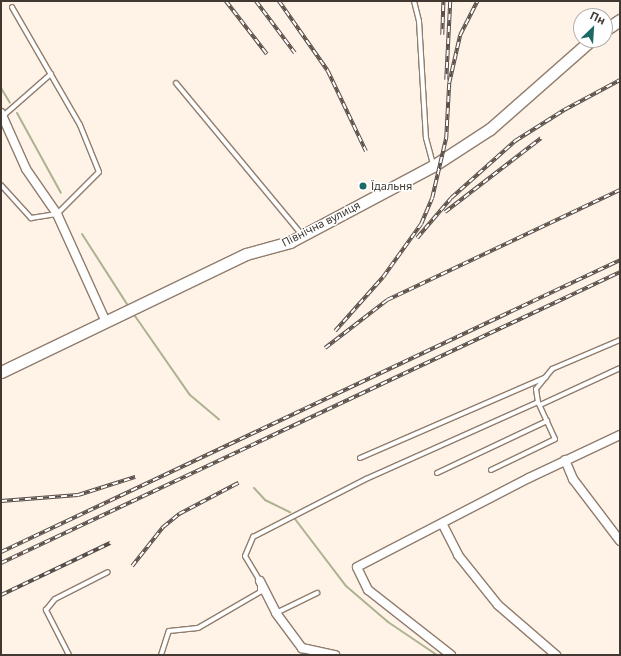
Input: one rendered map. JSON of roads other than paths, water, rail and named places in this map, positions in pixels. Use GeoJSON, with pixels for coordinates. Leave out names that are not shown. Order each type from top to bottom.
{"type":"FeatureCollection","features":[{"type":"Feature","properties":{"kind":"street","name":"Північна вулиця"},"geometry":{"type":"LineString","coordinates":[[1,372],[246,254],[302,236],[433,166],[490,129],[582,48]]}},
{"type":"Feature","properties":{"kind":"street"},"geometry":{"type":"LineString","coordinates":[[2,115],[26,169],[57,214],[106,322]]}},
{"type":"Feature","properties":{"kind":"street"},"geometry":{"type":"LineString","coordinates":[[451,655],[368,590],[357,567],[443,525],[565,460],[620,435]]}},
{"type":"Feature","properties":{"kind":"street"},"geometry":{"type":"LineString","coordinates":[[565,460],[573,479],[620,541]]}},
{"type":"Feature","properties":{"kind":"street"},"geometry":{"type":"LineString","coordinates":[[443,525],[458,555],[498,606],[556,655]]}},
{"type":"Feature","properties":{"kind":"street"},"geometry":{"type":"LineString","coordinates":[[260,581],[276,613],[302,648],[335,655]]}},
{"type":"Feature","properties":{"kind":"lane"},"geometry":{"type":"LineString","coordinates":[[414,1],[419,21],[426,138],[433,166]]}},
{"type":"Feature","properties":{"kind":"lane"},"geometry":{"type":"LineString","coordinates":[[1,185],[31,218],[57,214],[99,172],[80,125],[12,7]]}},
{"type":"Feature","properties":{"kind":"lane"},"geometry":{"type":"LineString","coordinates":[[2,115],[50,74]]}},
{"type":"Feature","properties":{"kind":"lane"},"geometry":{"type":"LineString","coordinates":[[176,82],[302,236]]}},
{"type":"Feature","properties":{"kind":"lane"},"geometry":{"type":"LineString","coordinates":[[491,470],[555,438],[539,404],[536,389],[552,369],[620,340]]}},
{"type":"Feature","properties":{"kind":"lane"},"geometry":{"type":"LineString","coordinates":[[160,655],[169,631],[198,628],[260,592],[260,581],[245,556],[253,536],[359,482],[620,368]]}},
{"type":"Feature","properties":{"kind":"lane"},"geometry":{"type":"LineString","coordinates":[[360,458],[546,376]]}},
{"type":"Feature","properties":{"kind":"lane"},"geometry":{"type":"LineString","coordinates":[[437,473],[547,420]]}},
{"type":"Feature","properties":{"kind":"lane"},"geometry":{"type":"LineString","coordinates":[[69,655],[46,610],[55,599],[108,572]]}},
{"type":"Feature","properties":{"kind":"lane"},"geometry":{"type":"LineString","coordinates":[[276,613],[317,593]]}},
{"type":"Feature","properties":{"kind":"waterway"},"geometry":{"type":"LineString","coordinates":[[1,88],[10,103]]}},
{"type":"Feature","properties":{"kind":"waterway"},"geometry":{"type":"LineString","coordinates":[[17,113],[61,193]]}},
{"type":"Feature","properties":{"kind":"waterway"},"geometry":{"type":"LineString","coordinates":[[82,234],[127,304]]}},
{"type":"Feature","properties":{"kind":"waterway"},"geometry":{"type":"LineString","coordinates":[[135,316],[190,395],[219,419]]}},
{"type":"Feature","properties":{"kind":"waterway"},"geometry":{"type":"LineString","coordinates":[[254,488],[265,500],[290,512]]}},
{"type":"Feature","properties":{"kind":"waterway"},"geometry":{"type":"LineString","coordinates":[[295,519],[346,586],[388,622],[437,655]]}},
{"type":"Feature","properties":{"kind":"railway"},"geometry":{"type":"LineString","coordinates":[[226,1],[267,54]]}},
{"type":"Feature","properties":{"kind":"railway"},"geometry":{"type":"LineString","coordinates":[[256,1],[295,53]]}},
{"type":"Feature","properties":{"kind":"railway"},"geometry":{"type":"LineString","coordinates":[[279,1],[328,71],[366,151]]}},
{"type":"Feature","properties":{"kind":"railway"},"geometry":{"type":"LineString","coordinates":[[442,35],[443,1]]}},
{"type":"Feature","properties":{"kind":"railway"},"geometry":{"type":"LineString","coordinates":[[446,80],[450,1]]}},
{"type":"Feature","properties":{"kind":"railway"},"geometry":{"type":"LineString","coordinates":[[335,331],[383,277],[421,224],[432,198],[446,138],[449,83],[460,35],[477,1]]}},
{"type":"Feature","properties":{"kind":"railway"},"geometry":{"type":"LineString","coordinates":[[417,238],[451,198],[515,141],[564,110],[620,80]]}},
{"type":"Feature","properties":{"kind":"railway"},"geometry":{"type":"LineString","coordinates":[[445,212],[541,138]]}},
{"type":"Feature","properties":{"kind":"railway"},"geometry":{"type":"LineString","coordinates":[[325,348],[387,300],[620,190]]}},
{"type":"Feature","properties":{"kind":"railway"},"geometry":{"type":"LineString","coordinates":[[1,552],[620,260]]}},
{"type":"Feature","properties":{"kind":"railway"},"geometry":{"type":"LineString","coordinates":[[1,563],[620,272]]}},
{"type":"Feature","properties":{"kind":"railway"},"geometry":{"type":"LineString","coordinates":[[1,501],[78,495],[135,477]]}},
{"type":"Feature","properties":{"kind":"railway"},"geometry":{"type":"LineString","coordinates":[[132,566],[163,527],[179,514],[238,483]]}},
{"type":"Feature","properties":{"kind":"railway"},"geometry":{"type":"LineString","coordinates":[[1,595],[110,543]]}},
{"type":"Feature","properties":{"kind":"place","name":"Їдальня"},"geometry":{"type":"Point","coordinates":[363,186]}}]}
